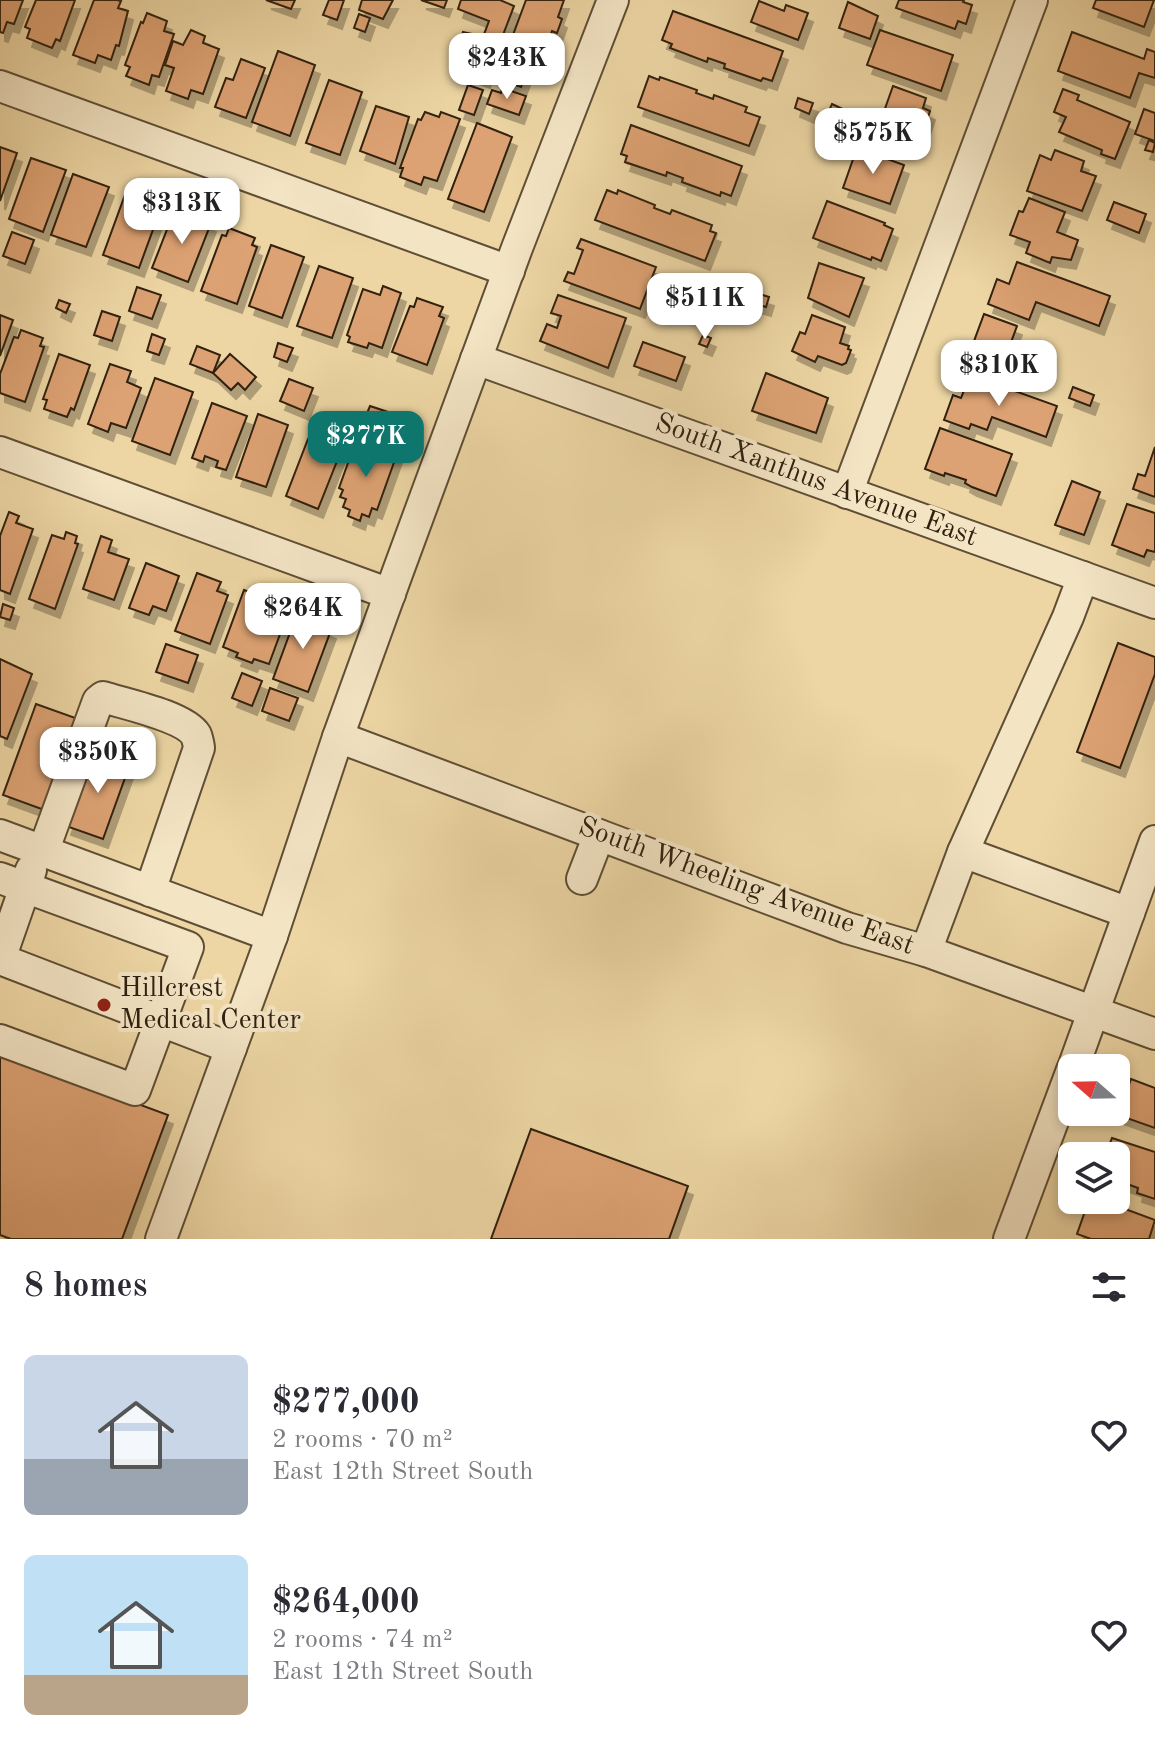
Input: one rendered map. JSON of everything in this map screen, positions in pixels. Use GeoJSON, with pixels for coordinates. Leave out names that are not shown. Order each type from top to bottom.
{"type":"FeatureCollection","features":[{"type":"Feature","properties":{"kind":"street"},"geometry":{"type":"LineString","coordinates":[[165,1238],[272,936],[338,737],[476,359],[613,0]]}},
{"type":"Feature","properties":{"kind":"street"},"geometry":{"type":"LineString","coordinates":[[847,493],[1032,0]]}},
{"type":"Feature","properties":{"kind":"street"},"geometry":{"type":"LineString","coordinates":[[0,86],[509,271]]}},
{"type":"Feature","properties":{"kind":"street","name":"South Xanthus Avenue East"},"geometry":{"type":"LineString","coordinates":[[476,359],[1155,603]]}},
{"type":"Feature","properties":{"kind":"street"},"geometry":{"type":"LineString","coordinates":[[0,452],[390,594]]}},
{"type":"Feature","properties":{"kind":"street"},"geometry":{"type":"LineString","coordinates":[[926,951],[963,852],[1083,577]]}},
{"type":"Feature","properties":{"kind":"street"},"geometry":{"type":"LineString","coordinates":[[150,891],[199,748],[197,736],[185,725],[161,715],[103,697],[98,701],[41,851],[12,883],[0,959],[231,1048]]}},
{"type":"Feature","properties":{"kind":"street","name":"South Wheeling Avenue East"},"geometry":{"type":"LineString","coordinates":[[338,737],[847,928],[926,951],[1155,1034]]}},
{"type":"Feature","properties":{"kind":"street"},"geometry":{"type":"LineString","coordinates":[[0,835],[272,936]]}},
{"type":"Feature","properties":{"kind":"street"},"geometry":{"type":"LineString","coordinates":[[582,879],[599,835]]}},
{"type":"Feature","properties":{"kind":"street"},"geometry":{"type":"LineString","coordinates":[[1078,1054],[1155,841]]}},
{"type":"Feature","properties":{"kind":"street"},"geometry":{"type":"LineString","coordinates":[[963,852],[1129,913]]}},
{"type":"Feature","properties":{"kind":"street"},"geometry":{"type":"LineString","coordinates":[[0,1040],[135,1090],[188,947],[12,883]]}},
{"type":"Feature","properties":{"kind":"street"},"geometry":{"type":"LineString","coordinates":[[1009,1239],[1058,1107]]}},
{"type":"Feature","properties":{"kind":"building"},"geometry":{"type":"Polygon","coordinates":[[[0,0],[23,0],[14,24],[7,22],[3,33],[0,32],[0,0]]]}},
{"type":"Feature","properties":{"kind":"building"},"geometry":{"type":"Polygon","coordinates":[[[36,0],[75,0],[60,41],[56,39],[52,48],[27,38],[30,29],[25,27],[36,0]]]}},
{"type":"Feature","properties":{"kind":"building"},"geometry":{"type":"Polygon","coordinates":[[[94,0],[121,1],[118,8],[128,11],[119,46],[116,45],[111,60],[98,55],[95,63],[73,55],[94,0]]]}},
{"type":"Feature","properties":{"kind":"building"},"geometry":{"type":"Polygon","coordinates":[[[266,0],[295,0],[291,9],[266,0]]]}},
{"type":"Feature","properties":{"kind":"building"},"geometry":{"type":"Polygon","coordinates":[[[329,0],[344,0],[337,20],[323,15],[329,0]]]}},
{"type":"Feature","properties":{"kind":"building"},"geometry":{"type":"Polygon","coordinates":[[[362,0],[393,0],[383,19],[359,10],[362,0]]]}},
{"type":"Feature","properties":{"kind":"building"},"geometry":{"type":"Polygon","coordinates":[[[421,0],[447,0],[444,8],[421,0]]]}},
{"type":"Feature","properties":{"kind":"building"},"geometry":{"type":"Polygon","coordinates":[[[461,0],[500,0],[514,6],[492,64],[475,58],[489,21],[458,9],[461,0]]]}},
{"type":"Feature","properties":{"kind":"building"},"geometry":{"type":"Polygon","coordinates":[[[526,0],[564,0],[557,33],[552,31],[544,56],[510,43],[526,0]]]}},
{"type":"Feature","properties":{"kind":"building"},"geometry":{"type":"Polygon","coordinates":[[[899,0],[964,0],[972,5],[966,24],[958,21],[955,29],[896,8],[899,0]]]}},
{"type":"Feature","properties":{"kind":"building"},"geometry":{"type":"Polygon","coordinates":[[[1096,0],[1154,0],[1144,27],[1093,8],[1096,0]]]}},
{"type":"Feature","properties":{"kind":"building"},"geometry":{"type":"Polygon","coordinates":[[[759,1],[784,11],[786,5],[808,13],[798,40],[751,22],[759,1]]]}},
{"type":"Feature","properties":{"kind":"building"},"geometry":{"type":"Polygon","coordinates":[[[848,2],[878,16],[870,39],[839,28],[848,2]]]}},
{"type":"Feature","properties":{"kind":"building"},"geometry":{"type":"Polygon","coordinates":[[[673,11],[783,51],[772,81],[763,78],[761,81],[724,68],[725,64],[708,58],[707,62],[670,48],[672,44],[662,40],[673,11]]]}},
{"type":"Feature","properties":{"kind":"building"},"geometry":{"type":"Polygon","coordinates":[[[147,13],[167,21],[164,31],[174,34],[159,77],[152,75],[149,85],[126,76],[130,67],[125,65],[147,13]]]}},
{"type":"Feature","properties":{"kind":"building"},"geometry":{"type":"Polygon","coordinates":[[[359,14],[370,18],[365,32],[354,28],[359,14]]]}},
{"type":"Feature","properties":{"kind":"building"},"geometry":{"type":"Polygon","coordinates":[[[191,30],[205,36],[203,43],[219,49],[203,94],[191,90],[188,99],[166,91],[174,68],[165,65],[173,41],[183,45],[191,30]]]}},
{"type":"Feature","properties":{"kind":"building"},"geometry":{"type":"Polygon","coordinates":[[[880,30],[953,55],[941,91],[867,65],[880,30]]]}},
{"type":"Feature","properties":{"kind":"building"},"geometry":{"type":"Polygon","coordinates":[[[463,32],[472,34],[469,44],[460,41],[463,32]]]}},
{"type":"Feature","properties":{"kind":"building"},"geometry":{"type":"Polygon","coordinates":[[[1072,32],[1144,59],[1147,49],[1155,52],[1155,78],[1139,73],[1130,98],[1058,71],[1072,32]]]}},
{"type":"Feature","properties":{"kind":"building"},"geometry":{"type":"Polygon","coordinates":[[[278,51],[315,65],[290,136],[252,122],[278,51]]]}},
{"type":"Feature","properties":{"kind":"building"},"geometry":{"type":"Polygon","coordinates":[[[506,54],[530,63],[521,87],[497,78],[506,54]]]}},
{"type":"Feature","properties":{"kind":"building"},"geometry":{"type":"Polygon","coordinates":[[[241,59],[265,68],[246,118],[215,107],[226,78],[233,80],[241,59]]]}},
{"type":"Feature","properties":{"kind":"building"},"geometry":{"type":"Polygon","coordinates":[[[480,61],[490,65],[485,79],[474,75],[480,61]]]}},
{"type":"Feature","properties":{"kind":"building"},"geometry":{"type":"Polygon","coordinates":[[[649,76],[697,90],[696,93],[713,99],[714,95],[747,107],[745,112],[760,117],[749,146],[638,107],[649,76]]]}},
{"type":"Feature","properties":{"kind":"building"},"geometry":{"type":"Polygon","coordinates":[[[329,80],[362,92],[340,155],[306,143],[329,80]]]}},
{"type":"Feature","properties":{"kind":"building"},"geometry":{"type":"Polygon","coordinates":[[[468,85],[483,90],[474,115],[459,110],[468,85]]]}},
{"type":"Feature","properties":{"kind":"building"},"geometry":{"type":"Polygon","coordinates":[[[893,86],[926,98],[923,108],[930,111],[925,126],[918,124],[914,134],[907,131],[903,144],[876,134],[893,86]]]}},
{"type":"Feature","properties":{"kind":"building"},"geometry":{"type":"Polygon","coordinates":[[[502,88],[526,96],[519,115],[487,104],[492,90],[501,93],[502,88]]]}},
{"type":"Feature","properties":{"kind":"building"},"geometry":{"type":"Polygon","coordinates":[[[1063,89],[1079,95],[1077,100],[1130,122],[1115,159],[1101,154],[1102,150],[1059,132],[1066,117],[1054,112],[1063,89]]]}},
{"type":"Feature","properties":{"kind":"building"},"geometry":{"type":"Polygon","coordinates":[[[798,98],[813,103],[809,114],[795,108],[798,98]]]}},
{"type":"Feature","properties":{"kind":"building"},"geometry":{"type":"Polygon","coordinates":[[[832,104],[847,111],[841,124],[826,117],[832,104]]]}},
{"type":"Feature","properties":{"kind":"building"},"geometry":{"type":"Polygon","coordinates":[[[376,106],[409,117],[395,164],[360,151],[376,106]]]}},
{"type":"Feature","properties":{"kind":"building"},"geometry":{"type":"Polygon","coordinates":[[[1144,109],[1155,113],[1155,141],[1135,134],[1144,109]]]}},
{"type":"Feature","properties":{"kind":"building"},"geometry":{"type":"Polygon","coordinates":[[[425,112],[439,117],[441,112],[460,119],[437,181],[424,177],[421,185],[400,177],[403,168],[400,168],[418,119],[421,120],[425,112]]]}},
{"type":"Feature","properties":{"kind":"building"},"geometry":{"type":"Polygon","coordinates":[[[477,123],[512,137],[484,212],[448,199],[477,123]]]}},
{"type":"Feature","properties":{"kind":"building"},"geometry":{"type":"Polygon","coordinates":[[[631,125],[742,166],[731,196],[721,192],[720,196],[682,182],[683,178],[667,172],[666,176],[625,162],[627,156],[621,154],[631,125]]]}},
{"type":"Feature","properties":{"kind":"building"},"geometry":{"type":"Polygon","coordinates":[[[1149,140],[1155,143],[1153,152],[1145,150],[1149,140]]]}},
{"type":"Feature","properties":{"kind":"building"},"geometry":{"type":"Polygon","coordinates":[[[0,147],[17,153],[0,201],[0,147]]]}},
{"type":"Feature","properties":{"kind":"building"},"geometry":{"type":"Polygon","coordinates":[[[857,148],[904,165],[890,204],[843,188],[857,148]]]}},
{"type":"Feature","properties":{"kind":"building"},"geometry":{"type":"Polygon","coordinates":[[[1055,150],[1084,161],[1081,171],[1096,176],[1082,211],[1027,191],[1040,155],[1051,160],[1055,150]]]}},
{"type":"Feature","properties":{"kind":"building"},"geometry":{"type":"Polygon","coordinates":[[[31,158],[66,170],[43,232],[9,219],[31,158]]]}},
{"type":"Feature","properties":{"kind":"building"},"geometry":{"type":"Polygon","coordinates":[[[73,174],[109,187],[86,247],[51,235],[73,174]]]}},
{"type":"Feature","properties":{"kind":"building"},"geometry":{"type":"Polygon","coordinates":[[[607,190],[617,194],[618,190],[670,214],[672,210],[712,225],[710,231],[716,233],[705,261],[595,220],[607,190]]]}},
{"type":"Feature","properties":{"kind":"building"},"geometry":{"type":"Polygon","coordinates":[[[126,192],[162,205],[139,268],[103,255],[126,192]]]}},
{"type":"Feature","properties":{"kind":"building"},"geometry":{"type":"Polygon","coordinates":[[[1029,198],[1065,212],[1057,232],[1078,240],[1071,260],[1052,257],[1050,263],[1026,253],[1030,242],[1010,235],[1019,211],[1023,212],[1029,198]]]}},
{"type":"Feature","properties":{"kind":"building"},"geometry":{"type":"Polygon","coordinates":[[[827,201],[893,229],[881,261],[813,238],[827,201]]]}},
{"type":"Feature","properties":{"kind":"building"},"geometry":{"type":"Polygon","coordinates":[[[1114,202],[1146,214],[1139,233],[1107,220],[1114,202]]]}},
{"type":"Feature","properties":{"kind":"building"},"geometry":{"type":"Polygon","coordinates":[[[175,209],[211,223],[188,282],[152,268],[175,209]]]}},
{"type":"Feature","properties":{"kind":"building"},"geometry":{"type":"Polygon","coordinates":[[[229,228],[255,238],[252,245],[257,247],[237,304],[201,291],[222,235],[226,236],[229,228]]]}},
{"type":"Feature","properties":{"kind":"building"},"geometry":{"type":"Polygon","coordinates":[[[12,232],[34,240],[25,264],[3,256],[12,232]]]}},
{"type":"Feature","properties":{"kind":"building"},"geometry":{"type":"Polygon","coordinates":[[[581,239],[656,267],[640,309],[564,281],[568,272],[574,274],[583,250],[577,248],[581,239]]]}},
{"type":"Feature","properties":{"kind":"building"},"geometry":{"type":"Polygon","coordinates":[[[271,245],[304,257],[282,318],[249,306],[271,245]]]}},
{"type":"Feature","properties":{"kind":"building"},"geometry":{"type":"Polygon","coordinates":[[[1017,262],[1110,296],[1099,326],[1036,302],[1029,320],[988,304],[997,279],[1009,284],[1017,262]]]}},
{"type":"Feature","properties":{"kind":"building"},"geometry":{"type":"Polygon","coordinates":[[[819,263],[864,278],[849,317],[808,298],[819,263]]]}},
{"type":"Feature","properties":{"kind":"building"},"geometry":{"type":"Polygon","coordinates":[[[319,266],[353,278],[332,338],[297,326],[319,266]]]}},
{"type":"Feature","properties":{"kind":"building"},"geometry":{"type":"Polygon","coordinates":[[[383,286],[401,293],[382,348],[369,343],[367,348],[348,342],[350,337],[347,335],[363,289],[380,295],[383,286]]]}},
{"type":"Feature","properties":{"kind":"building"},"geometry":{"type":"Polygon","coordinates":[[[737,286],[755,293],[749,308],[732,302],[737,286]]]}},
{"type":"Feature","properties":{"kind":"building"},"geometry":{"type":"Polygon","coordinates":[[[137,287],[161,295],[152,319],[129,311],[137,287]]]}},
{"type":"Feature","properties":{"kind":"building"},"geometry":{"type":"Polygon","coordinates":[[[756,293],[769,297],[766,307],[752,303],[756,293]]]}},
{"type":"Feature","properties":{"kind":"building"},"geometry":{"type":"Polygon","coordinates":[[[558,295],[626,318],[608,368],[540,341],[547,324],[557,328],[561,316],[551,313],[558,295]]]}},
{"type":"Feature","properties":{"kind":"building"},"geometry":{"type":"Polygon","coordinates":[[[417,298],[443,307],[439,316],[444,318],[427,365],[392,352],[410,306],[414,307],[417,298]]]}},
{"type":"Feature","properties":{"kind":"building"},"geometry":{"type":"Polygon","coordinates":[[[59,300],[70,304],[66,313],[56,308],[59,300]]]}},
{"type":"Feature","properties":{"kind":"building"},"geometry":{"type":"Polygon","coordinates":[[[102,311],[120,317],[112,341],[94,335],[102,311]]]}},
{"type":"Feature","properties":{"kind":"building"},"geometry":{"type":"Polygon","coordinates":[[[984,314],[1017,326],[1010,345],[1029,352],[1020,375],[1003,368],[1000,375],[972,365],[976,354],[970,352],[984,314]]]}},
{"type":"Feature","properties":{"kind":"building"},"geometry":{"type":"Polygon","coordinates":[[[0,315],[13,320],[0,356],[0,315]]]}},
{"type":"Feature","properties":{"kind":"building"},"geometry":{"type":"Polygon","coordinates":[[[812,315],[845,327],[840,343],[851,350],[846,363],[842,365],[818,356],[815,362],[792,351],[800,332],[805,334],[812,315]]]}},
{"type":"Feature","properties":{"kind":"building"},"geometry":{"type":"Polygon","coordinates":[[[21,330],[43,338],[40,346],[44,347],[25,402],[0,393],[0,374],[14,337],[18,338],[21,330]]]}},
{"type":"Feature","properties":{"kind":"building"},"geometry":{"type":"Polygon","coordinates":[[[152,334],[165,339],[159,355],[147,351],[152,334]]]}},
{"type":"Feature","properties":{"kind":"building"},"geometry":{"type":"Polygon","coordinates":[[[703,335],[711,338],[707,347],[699,344],[703,335]]]}},
{"type":"Feature","properties":{"kind":"building"},"geometry":{"type":"Polygon","coordinates":[[[643,342],[685,357],[676,381],[634,366],[643,342]]]}},
{"type":"Feature","properties":{"kind":"building"},"geometry":{"type":"Polygon","coordinates":[[[278,343],[293,348],[287,362],[274,357],[278,343]]]}},
{"type":"Feature","properties":{"kind":"building"},"geometry":{"type":"Polygon","coordinates":[[[197,346],[220,355],[213,373],[190,364],[197,346]]]}},
{"type":"Feature","properties":{"kind":"building"},"geometry":{"type":"Polygon","coordinates":[[[59,354],[90,365],[74,410],[71,408],[67,417],[44,409],[47,400],[43,399],[59,354]]]}},
{"type":"Feature","properties":{"kind":"building"},"geometry":{"type":"Polygon","coordinates":[[[230,354],[256,377],[245,390],[238,383],[231,390],[213,373],[230,354]]]}},
{"type":"Feature","properties":{"kind":"building"},"geometry":{"type":"Polygon","coordinates":[[[110,364],[131,371],[127,382],[141,388],[126,428],[111,423],[108,432],[88,424],[110,364]]]}},
{"type":"Feature","properties":{"kind":"building"},"geometry":{"type":"Polygon","coordinates":[[[766,373],[828,398],[816,433],[752,411],[766,373]]]}},
{"type":"Feature","properties":{"kind":"building"},"geometry":{"type":"Polygon","coordinates":[[[970,375],[1057,406],[1046,437],[992,417],[987,430],[971,424],[969,429],[944,420],[953,395],[961,398],[970,375]]]}},
{"type":"Feature","properties":{"kind":"building"},"geometry":{"type":"Polygon","coordinates":[[[155,378],[193,392],[170,455],[132,441],[155,378]]]}},
{"type":"Feature","properties":{"kind":"building"},"geometry":{"type":"Polygon","coordinates":[[[289,379],[313,388],[304,411],[280,401],[289,379]]]}},
{"type":"Feature","properties":{"kind":"building"},"geometry":{"type":"Polygon","coordinates":[[[1073,387],[1094,395],[1090,406],[1069,398],[1073,387]]]}},
{"type":"Feature","properties":{"kind":"building"},"geometry":{"type":"Polygon","coordinates":[[[212,403],[247,416],[226,470],[216,467],[218,461],[205,456],[203,462],[192,458],[212,403]]]}},
{"type":"Feature","properties":{"kind":"building"},"geometry":{"type":"Polygon","coordinates":[[[370,406],[394,414],[388,431],[363,423],[370,406]]]}},
{"type":"Feature","properties":{"kind":"building"},"geometry":{"type":"Polygon","coordinates":[[[258,414],[288,425],[266,487],[236,477],[258,414]]]}},
{"type":"Feature","properties":{"kind":"building"},"geometry":{"type":"Polygon","coordinates":[[[940,428],[1012,454],[996,496],[972,487],[965,483],[966,480],[925,469],[940,428]]]}},
{"type":"Feature","properties":{"kind":"building"},"geometry":{"type":"Polygon","coordinates":[[[308,439],[341,451],[318,509],[286,496],[308,439]]]}},
{"type":"Feature","properties":{"kind":"building"},"geometry":{"type":"Polygon","coordinates":[[[360,442],[397,454],[377,510],[372,508],[369,517],[362,514],[360,521],[348,516],[350,510],[343,507],[346,499],[340,497],[343,490],[339,488],[353,449],[357,450],[360,442]]]}},
{"type":"Feature","properties":{"kind":"building"},"geometry":{"type":"Polygon","coordinates":[[[1155,447],[1155,497],[1133,489],[1138,474],[1145,476],[1155,447]]]}},
{"type":"Feature","properties":{"kind":"building"},"geometry":{"type":"Polygon","coordinates":[[[1072,481],[1100,492],[1084,535],[1055,525],[1072,481]]]}},
{"type":"Feature","properties":{"kind":"building"},"geometry":{"type":"Polygon","coordinates":[[[1127,504],[1155,513],[1155,552],[1147,550],[1144,557],[1112,545],[1127,504]]]}},
{"type":"Feature","properties":{"kind":"building"},"geometry":{"type":"Polygon","coordinates":[[[9,512],[19,516],[16,523],[33,529],[10,594],[0,590],[0,536],[9,512]]]}},
{"type":"Feature","properties":{"kind":"building"},"geometry":{"type":"Polygon","coordinates":[[[66,532],[77,536],[75,543],[78,544],[55,609],[29,599],[52,535],[64,539],[66,532]]]}},
{"type":"Feature","properties":{"kind":"building"},"geometry":{"type":"Polygon","coordinates":[[[101,536],[112,540],[108,552],[129,559],[114,600],[83,589],[101,536]]]}},
{"type":"Feature","properties":{"kind":"building"},"geometry":{"type":"Polygon","coordinates":[[[146,563],[179,576],[166,611],[153,606],[149,615],[129,608],[146,563]]]}},
{"type":"Feature","properties":{"kind":"building"},"geometry":{"type":"Polygon","coordinates":[[[197,573],[221,582],[217,591],[228,595],[210,644],[175,631],[197,573]]]}},
{"type":"Feature","properties":{"kind":"building"},"geometry":{"type":"Polygon","coordinates":[[[244,590],[258,595],[255,603],[274,610],[276,603],[290,607],[269,664],[254,659],[252,663],[236,657],[238,653],[223,647],[244,590]]]}},
{"type":"Feature","properties":{"kind":"building"},"geometry":{"type":"Polygon","coordinates":[[[3,604],[14,608],[10,620],[0,617],[3,604]]]}},
{"type":"Feature","properties":{"kind":"building"},"geometry":{"type":"Polygon","coordinates":[[[299,608],[323,617],[319,625],[331,630],[308,692],[273,679],[299,608]]]}},
{"type":"Feature","properties":{"kind":"building"},"geometry":{"type":"Polygon","coordinates":[[[1118,643],[1155,657],[1155,674],[1120,768],[1077,752],[1118,643]]]}},
{"type":"Feature","properties":{"kind":"building"},"geometry":{"type":"Polygon","coordinates":[[[166,644],[198,655],[188,683],[156,672],[166,644]]]}},
{"type":"Feature","properties":{"kind":"building"},"geometry":{"type":"Polygon","coordinates":[[[0,659],[32,674],[7,739],[0,736],[0,659]]]}},
{"type":"Feature","properties":{"kind":"building"},"geometry":{"type":"Polygon","coordinates":[[[242,673],[262,681],[252,706],[232,698],[242,673]]]}},
{"type":"Feature","properties":{"kind":"building"},"geometry":{"type":"Polygon","coordinates":[[[270,688],[298,698],[289,721],[262,711],[270,688]]]}},
{"type":"Feature","properties":{"kind":"building"},"geometry":{"type":"Polygon","coordinates":[[[36,704],[81,720],[47,811],[3,795],[36,704]]]}},
{"type":"Feature","properties":{"kind":"building"},"geometry":{"type":"Polygon","coordinates":[[[93,751],[130,764],[103,839],[66,826],[93,751]]]}},
{"type":"Feature","properties":{"kind":"building","name":"Hillcrest Medical Center"},"geometry":{"type":"Polygon","coordinates":[[[0,1053],[168,1115],[122,1239],[11,1239],[0,1235],[0,1053]]]}},
{"type":"Feature","properties":{"kind":"building"},"geometry":{"type":"Polygon","coordinates":[[[1131,1079],[1155,1088],[1155,1128],[1130,1119],[1131,1079]]]}},
{"type":"Feature","properties":{"kind":"building"},"geometry":{"type":"Polygon","coordinates":[[[531,1129],[688,1186],[669,1239],[491,1239],[531,1129]]]}},
{"type":"Feature","properties":{"kind":"building"},"geometry":{"type":"Polygon","coordinates":[[[1130,1144],[1155,1152],[1155,1199],[1137,1193],[1138,1188],[1130,1185],[1130,1144]]]}},
{"type":"Feature","properties":{"kind":"building"},"geometry":{"type":"Polygon","coordinates":[[[1130,1211],[1155,1220],[1149,1239],[1091,1239],[1077,1234],[1084,1214],[1130,1214],[1130,1211]]]}},
{"type":"Feature","properties":{"kind":"place","name":"Hillcrest Medical Center"},"geometry":{"type":"Point","coordinates":[104,1005]}}]}
